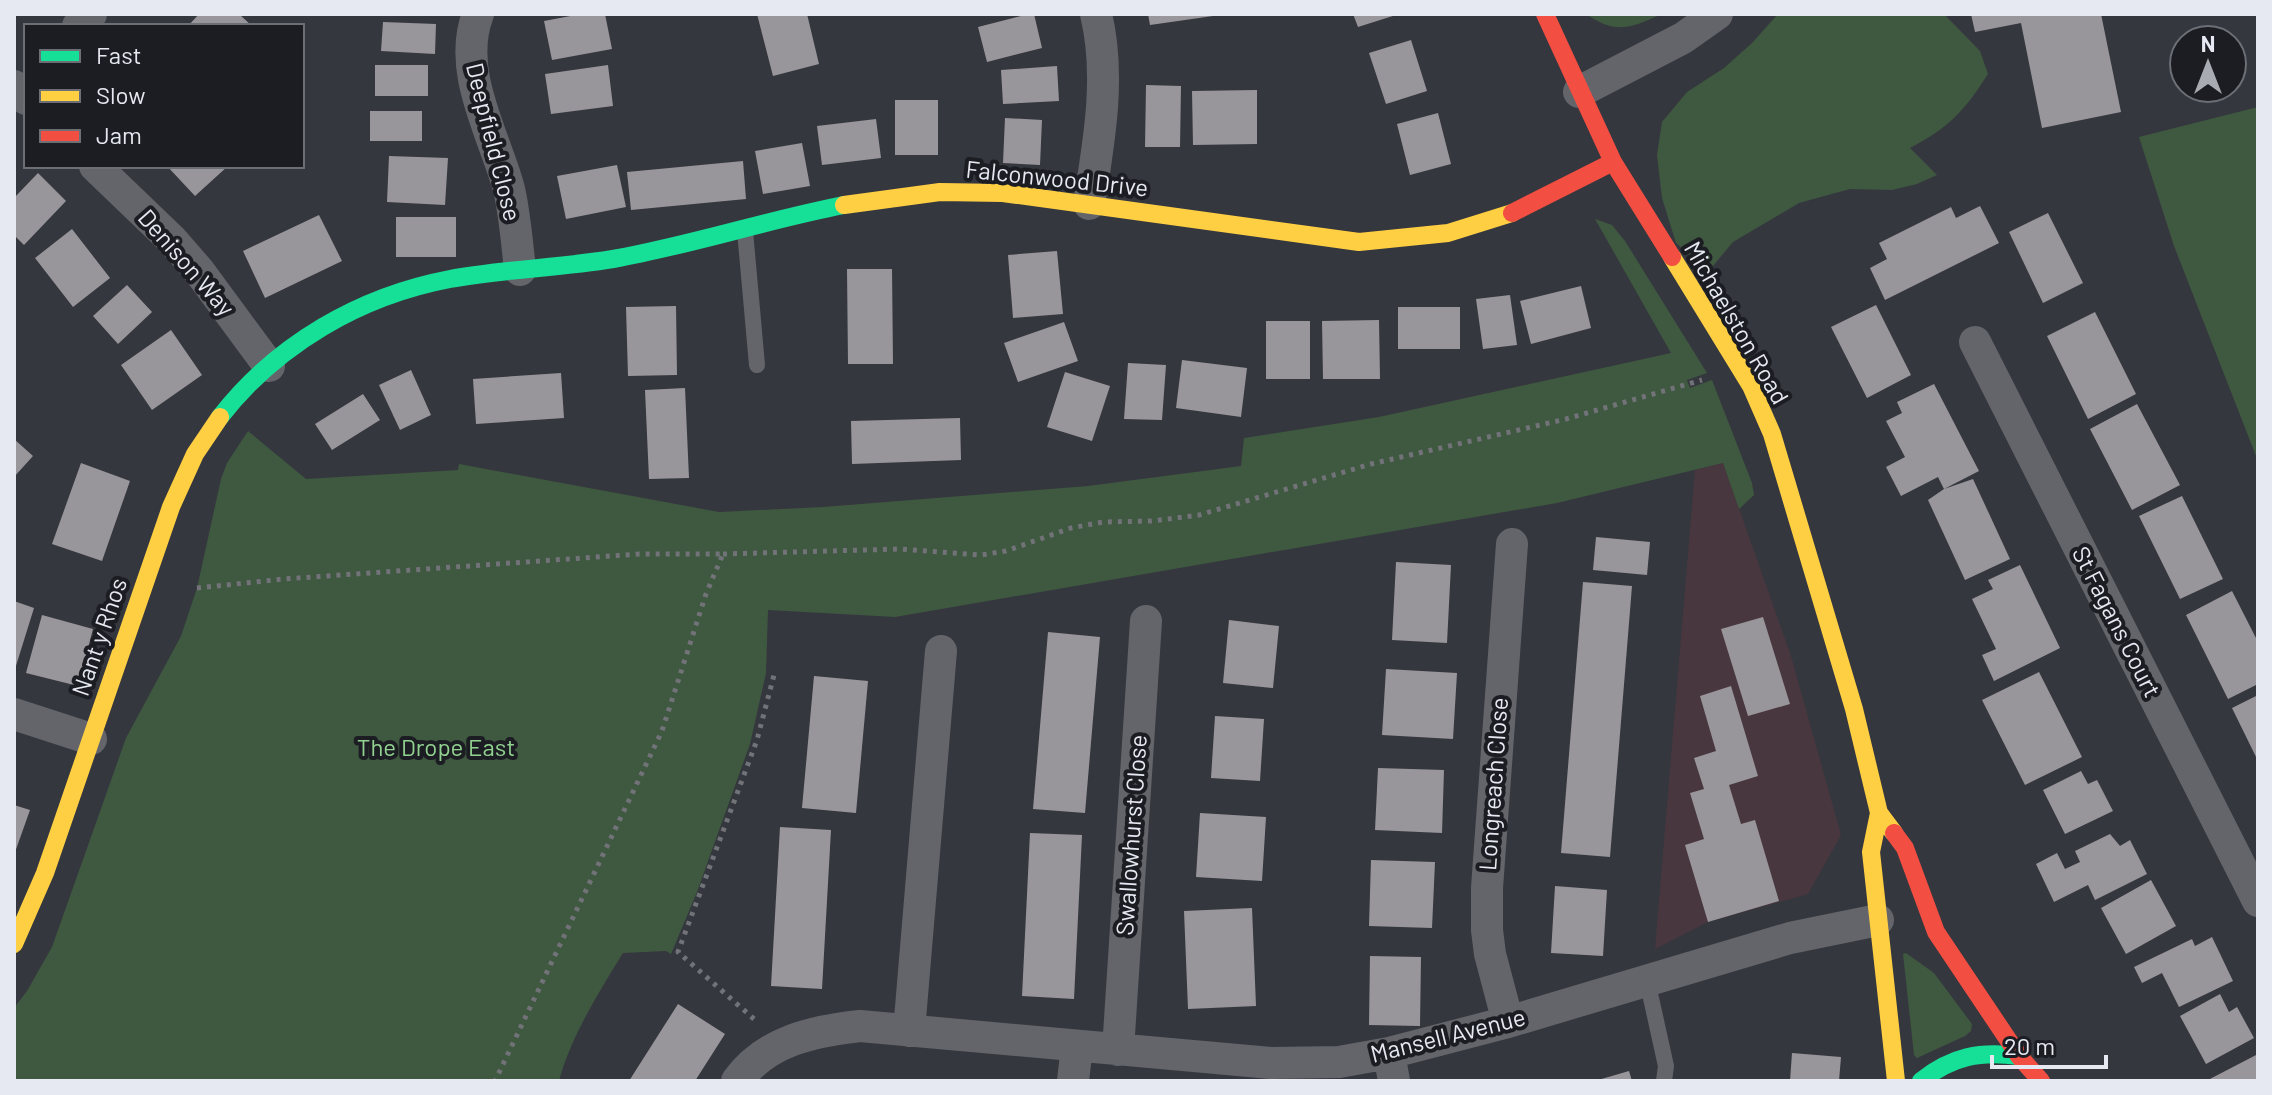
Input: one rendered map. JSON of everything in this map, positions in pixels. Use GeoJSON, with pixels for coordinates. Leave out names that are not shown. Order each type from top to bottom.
{"type":"FeatureCollection","features":[{"type":"Feature","properties":{"kind":"street","name":"Deepfield Close"},"geometry":{"type":"LineString","coordinates":[[478,14],[472,31],[474,84],[510,195],[520,270]]}},
{"type":"Feature","properties":{"kind":"street"},"geometry":{"type":"LineString","coordinates":[[1089,204],[1103,86],[1096,14]]}},
{"type":"Feature","properties":{"kind":"street","name":"Michaelston Road"},"geometry":{"type":"LineString","coordinates":[[1545,14],[1613,162],[1725,341],[1751,386],[1772,434],[1854,709],[1879,813],[1905,848],[1936,932],[2019,1056],[2041,1081]]}},
{"type":"Feature","properties":{"kind":"street"},"geometry":{"type":"LineString","coordinates":[[1579,92],[1683,38],[1717,14]]}},
{"type":"Feature","properties":{"kind":"street","name":"Falconwood Drive"},"geometry":{"type":"LineString","coordinates":[[269,366],[316,330],[357,306],[401,290],[448,279],[595,262],[870,199],[938,192],[995,193],[1359,242],[1393,241],[1475,227],[1506,216],[1613,162]]}},
{"type":"Feature","properties":{"kind":"street","name":"Denison Way"},"geometry":{"type":"LineString","coordinates":[[97,168],[172,240],[225,304],[269,366]]}},
{"type":"Feature","properties":{"kind":"street","name":"St Fagans Court"},"geometry":{"type":"LineString","coordinates":[[1975,342],[2258,901]]}},
{"type":"Feature","properties":{"kind":"street","name":"Nant y Rhos"},"geometry":{"type":"LineString","coordinates":[[14,944],[45,873],[171,507],[189,465],[225,412],[269,366]]}},
{"type":"Feature","properties":{"kind":"street","name":"Longreach Close"},"geometry":{"type":"LineString","coordinates":[[1508,1022],[1490,954],[1487,888],[1512,544]]}},
{"type":"Feature","properties":{"kind":"street","name":"Swallowhurst Close"},"geometry":{"type":"LineString","coordinates":[[1118,1050],[1146,621]]}},
{"type":"Feature","properties":{"kind":"street"},"geometry":{"type":"LineString","coordinates":[[909,1031],[941,651]]}},
{"type":"Feature","properties":{"kind":"street"},"geometry":{"type":"LineString","coordinates":[[14,714],[91,739]]}},
{"type":"Feature","properties":{"kind":"street","name":"Michaelston Road"},"geometry":{"type":"LineString","coordinates":[[1879,813],[1871,852],[1896,1081]]}},
{"type":"Feature","properties":{"kind":"street","name":"Mansell Avenue"},"geometry":{"type":"LineString","coordinates":[[737,1081],[759,1058],[782,1043],[805,1034],[846,1027],[1305,1064],[1339,1062],[1392,1067],[1508,1022],[1823,930],[1878,920]]}},
{"type":"Feature","properties":{"kind":"street"},"geometry":{"type":"LineString","coordinates":[[1073,1081],[1077,1046]]}},
{"type":"Feature","properties":{"kind":"street"},"geometry":{"type":"LineString","coordinates":[[1921,1081],[1943,1063],[1967,1055],[1996,1052],[2019,1056]]}},
{"type":"Feature","properties":{"kind":"lane"},"geometry":{"type":"LineString","coordinates":[[745,227],[757,365]]}},
{"type":"Feature","properties":{"kind":"lane"},"geometry":{"type":"LineString","coordinates":[[1647,980],[1666,1066],[1664,1081]]}},
{"type":"Feature","properties":{"kind":"path"},"geometry":{"type":"LineString","coordinates":[[197,588],[639,554],[900,549],[981,555],[1006,551],[1071,528],[1103,522],[1151,521],[1199,515],[1371,464],[1566,419],[1714,375]]}},
{"type":"Feature","properties":{"kind":"path"},"geometry":{"type":"LineString","coordinates":[[495,1081],[662,731],[706,594],[723,554]]}},
{"type":"Feature","properties":{"kind":"path"},"geometry":{"type":"LineString","coordinates":[[774,675],[757,740],[678,952],[782,1043]]}},
{"type":"Feature","properties":{"kind":"shaded area"},"geometry":{"type":"Polygon","coordinates":[[[1723,463],[1791,656],[1841,835],[1808,894],[1708,922],[1655,949],[1695,470],[1723,463]]]}},
{"type":"Feature","properties":{"kind":"green space"},"geometry":{"type":"Polygon","coordinates":[[[1586,14],[1662,14],[1632,26],[1615,27],[1586,14]]]}},
{"type":"Feature","properties":{"kind":"green space"},"geometry":{"type":"Polygon","coordinates":[[[1778,14],[1944,14],[1980,51],[1988,74],[1955,117],[1910,148],[1937,175],[1892,190],[1850,189],[1799,203],[1733,242],[1708,272],[1676,243],[1662,198],[1657,155],[1662,122],[1687,92],[1724,68],[1778,14]]]}},
{"type":"Feature","properties":{"kind":"green space"},"geometry":{"type":"Polygon","coordinates":[[[2258,107],[2258,461],[2174,246],[2139,137],[2258,107]]]}},
{"type":"Feature","properties":{"kind":"green space","name":"The Drope East"},"geometry":{"type":"Polygon","coordinates":[[[1595,219],[1612,225],[1625,241],[1707,373],[1687,380],[1690,388],[1712,380],[1752,483],[1754,495],[1739,509],[1723,463],[1557,503],[895,617],[768,610],[766,673],[750,744],[697,892],[671,954],[666,951],[623,953],[578,1031],[559,1081],[14,1081],[14,1008],[52,947],[126,738],[181,636],[197,588],[221,479],[227,463],[248,431],[306,479],[458,470],[459,464],[719,512],[1088,486],[1241,466],[1244,438],[1379,417],[1671,353],[1595,219]]]}},
{"type":"Feature","properties":{"kind":"green space"},"geometry":{"type":"Polygon","coordinates":[[[1906,953],[1934,973],[1972,1024],[1971,1031],[1965,1036],[1917,1058],[1914,1055],[1903,954],[1906,953]]]}},
{"type":"Feature","properties":{"kind":"building"},"geometry":{"type":"Polygon","coordinates":[[[199,14],[239,14],[250,24],[190,24],[199,14]]]}},
{"type":"Feature","properties":{"kind":"building"},"geometry":{"type":"Polygon","coordinates":[[[581,14],[605,14],[612,49],[552,60],[544,21],[581,14]]]}},
{"type":"Feature","properties":{"kind":"building"},"geometry":{"type":"Polygon","coordinates":[[[757,14],[807,14],[819,64],[773,76],[757,14]]]}},
{"type":"Feature","properties":{"kind":"building"},"geometry":{"type":"Polygon","coordinates":[[[1034,14],[1042,48],[987,62],[978,27],[1034,14]]]}},
{"type":"Feature","properties":{"kind":"building"},"geometry":{"type":"Polygon","coordinates":[[[1148,14],[1213,14],[1213,16],[1150,25],[1148,14]]]}},
{"type":"Feature","properties":{"kind":"building"},"geometry":{"type":"Polygon","coordinates":[[[1353,14],[1396,14],[1396,15],[1358,27],[1353,14]]]}},
{"type":"Feature","properties":{"kind":"building"},"geometry":{"type":"Polygon","coordinates":[[[1971,14],[2101,14],[2121,112],[2042,128],[2021,23],[1975,32],[1971,14]]]}},
{"type":"Feature","properties":{"kind":"building"},"geometry":{"type":"Polygon","coordinates":[[[383,22],[436,24],[435,54],[381,51],[383,22]]]}},
{"type":"Feature","properties":{"kind":"building"},"geometry":{"type":"Polygon","coordinates":[[[1411,40],[1427,91],[1386,104],[1369,53],[1411,40]]]}},
{"type":"Feature","properties":{"kind":"building"},"geometry":{"type":"Polygon","coordinates":[[[375,65],[428,65],[428,96],[375,96],[375,65]]]}},
{"type":"Feature","properties":{"kind":"building"},"geometry":{"type":"Polygon","coordinates":[[[608,65],[613,106],[551,114],[545,74],[608,65]]]}},
{"type":"Feature","properties":{"kind":"building"},"geometry":{"type":"Polygon","coordinates":[[[1057,66],[1059,101],[1003,104],[1001,70],[1057,66]]]}},
{"type":"Feature","properties":{"kind":"building"},"geometry":{"type":"Polygon","coordinates":[[[1146,85],[1181,86],[1180,147],[1145,147],[1146,85]]]}},
{"type":"Feature","properties":{"kind":"building"},"geometry":{"type":"Polygon","coordinates":[[[1257,90],[1257,144],[1193,145],[1192,91],[1257,90]]]}},
{"type":"Feature","properties":{"kind":"building"},"geometry":{"type":"Polygon","coordinates":[[[895,100],[938,100],[938,155],[895,155],[895,100]]]}},
{"type":"Feature","properties":{"kind":"building"},"geometry":{"type":"Polygon","coordinates":[[[370,111],[422,111],[422,141],[370,141],[370,111]]]}},
{"type":"Feature","properties":{"kind":"building"},"geometry":{"type":"Polygon","coordinates":[[[1438,113],[1451,164],[1410,175],[1397,124],[1438,113]]]}},
{"type":"Feature","properties":{"kind":"building"},"geometry":{"type":"Polygon","coordinates":[[[1005,118],[1042,120],[1040,165],[1003,163],[1005,118]]]}},
{"type":"Feature","properties":{"kind":"building"},"geometry":{"type":"Polygon","coordinates":[[[876,119],[881,158],[822,165],[817,126],[876,119]]]}},
{"type":"Feature","properties":{"kind":"building"},"geometry":{"type":"Polygon","coordinates":[[[802,143],[810,186],[763,194],[755,151],[802,143]]]}},
{"type":"Feature","properties":{"kind":"building"},"geometry":{"type":"Polygon","coordinates":[[[389,156],[448,158],[445,205],[387,202],[389,156]]]}},
{"type":"Feature","properties":{"kind":"building"},"geometry":{"type":"Polygon","coordinates":[[[743,161],[746,199],[631,210],[627,172],[743,161]]]}},
{"type":"Feature","properties":{"kind":"building"},"geometry":{"type":"Polygon","coordinates":[[[617,165],[626,207],[566,219],[557,176],[617,165]]]}},
{"type":"Feature","properties":{"kind":"building"},"geometry":{"type":"Polygon","coordinates":[[[169,168],[226,168],[195,196],[169,168]]]}},
{"type":"Feature","properties":{"kind":"building"},"geometry":{"type":"Polygon","coordinates":[[[38,173],[66,201],[24,245],[14,235],[14,198],[38,173]]]}},
{"type":"Feature","properties":{"kind":"building"},"geometry":{"type":"Polygon","coordinates":[[[1980,206],[1999,243],[1885,300],[1870,268],[1887,259],[1879,243],[1951,207],[1956,218],[1980,206]]]}},
{"type":"Feature","properties":{"kind":"building"},"geometry":{"type":"Polygon","coordinates":[[[2048,213],[2083,283],[2043,303],[2009,232],[2048,213]]]}},
{"type":"Feature","properties":{"kind":"building"},"geometry":{"type":"Polygon","coordinates":[[[319,215],[342,261],[265,298],[243,251],[319,215]]]}},
{"type":"Feature","properties":{"kind":"building"},"geometry":{"type":"Polygon","coordinates":[[[396,217],[456,217],[456,257],[396,257],[396,217]]]}},
{"type":"Feature","properties":{"kind":"building"},"geometry":{"type":"Polygon","coordinates":[[[72,229],[110,278],[73,307],[35,258],[72,229]]]}},
{"type":"Feature","properties":{"kind":"building"},"geometry":{"type":"Polygon","coordinates":[[[1057,251],[1063,314],[1013,318],[1008,255],[1057,251]]]}},
{"type":"Feature","properties":{"kind":"building"},"geometry":{"type":"Polygon","coordinates":[[[847,269],[892,269],[893,364],[848,364],[847,269]]]}},
{"type":"Feature","properties":{"kind":"building"},"geometry":{"type":"Polygon","coordinates":[[[127,285],[152,312],[118,344],[93,316],[127,285]]]}},
{"type":"Feature","properties":{"kind":"building"},"geometry":{"type":"Polygon","coordinates":[[[1581,286],[1591,328],[1531,344],[1520,301],[1581,286]]]}},
{"type":"Feature","properties":{"kind":"building"},"geometry":{"type":"Polygon","coordinates":[[[1510,295],[1517,345],[1483,349],[1476,299],[1510,295]]]}},
{"type":"Feature","properties":{"kind":"building"},"geometry":{"type":"Polygon","coordinates":[[[1876,305],[1911,375],[1867,398],[1831,327],[1876,305]]]}},
{"type":"Feature","properties":{"kind":"building"},"geometry":{"type":"Polygon","coordinates":[[[676,306],[677,375],[628,376],[626,307],[676,306]]]}},
{"type":"Feature","properties":{"kind":"building"},"geometry":{"type":"Polygon","coordinates":[[[1398,307],[1460,307],[1460,349],[1398,349],[1398,307]]]}},
{"type":"Feature","properties":{"kind":"building"},"geometry":{"type":"Polygon","coordinates":[[[2095,312],[2136,394],[2088,419],[2047,336],[2095,312]]]}},
{"type":"Feature","properties":{"kind":"building"},"geometry":{"type":"Polygon","coordinates":[[[1379,320],[1380,379],[1323,379],[1322,321],[1379,320]]]}},
{"type":"Feature","properties":{"kind":"building"},"geometry":{"type":"Polygon","coordinates":[[[1266,321],[1310,321],[1310,379],[1266,379],[1266,321]]]}},
{"type":"Feature","properties":{"kind":"building"},"geometry":{"type":"Polygon","coordinates":[[[1064,322],[1078,361],[1018,382],[1004,343],[1064,322]]]}},
{"type":"Feature","properties":{"kind":"building"},"geometry":{"type":"Polygon","coordinates":[[[171,330],[202,375],[152,410],[121,365],[171,330]]]}},
{"type":"Feature","properties":{"kind":"building"},"geometry":{"type":"Polygon","coordinates":[[[1182,360],[1247,368],[1241,417],[1176,408],[1182,360]]]}},
{"type":"Feature","properties":{"kind":"building"},"geometry":{"type":"Polygon","coordinates":[[[1128,363],[1166,365],[1162,420],[1124,419],[1128,363]]]}},
{"type":"Feature","properties":{"kind":"building"},"geometry":{"type":"Polygon","coordinates":[[[411,370],[431,415],[400,430],[379,385],[411,370]]]}},
{"type":"Feature","properties":{"kind":"building"},"geometry":{"type":"Polygon","coordinates":[[[1065,372],[1110,386],[1092,441],[1047,427],[1065,372]]]}},
{"type":"Feature","properties":{"kind":"building"},"geometry":{"type":"Polygon","coordinates":[[[561,373],[564,418],[476,424],[473,379],[561,373]]]}},
{"type":"Feature","properties":{"kind":"building"},"geometry":{"type":"Polygon","coordinates":[[[1934,384],[1979,471],[1944,489],[1938,477],[1901,496],[1886,467],[1905,457],[1886,421],[1902,413],[1897,402],[1934,384]]]}},
{"type":"Feature","properties":{"kind":"building"},"geometry":{"type":"Polygon","coordinates":[[[685,388],[689,478],[649,479],[645,390],[685,388]]]}},
{"type":"Feature","properties":{"kind":"building"},"geometry":{"type":"Polygon","coordinates":[[[363,394],[380,420],[332,450],[315,424],[363,394]]]}},
{"type":"Feature","properties":{"kind":"building"},"geometry":{"type":"Polygon","coordinates":[[[2137,404],[2180,485],[2132,510],[2090,429],[2137,404]]]}},
{"type":"Feature","properties":{"kind":"building"},"geometry":{"type":"Polygon","coordinates":[[[960,418],[961,460],[852,464],[851,421],[960,418]]]}},
{"type":"Feature","properties":{"kind":"building"},"geometry":{"type":"Polygon","coordinates":[[[14,439],[33,456],[14,477],[14,439]]]}},
{"type":"Feature","properties":{"kind":"building"},"geometry":{"type":"Polygon","coordinates":[[[81,463],[130,481],[102,561],[52,544],[81,463]]]}},
{"type":"Feature","properties":{"kind":"building"},"geometry":{"type":"Polygon","coordinates":[[[1973,479],[2010,559],[1965,580],[1928,500],[1944,489],[1973,479]]]}},
{"type":"Feature","properties":{"kind":"building"},"geometry":{"type":"Polygon","coordinates":[[[2182,496],[2223,579],[2180,599],[2139,516],[2182,496]]]}},
{"type":"Feature","properties":{"kind":"building"},"geometry":{"type":"Polygon","coordinates":[[[1596,537],[1650,542],[1647,575],[1593,570],[1596,537]]]}},
{"type":"Feature","properties":{"kind":"building"},"geometry":{"type":"Polygon","coordinates":[[[1396,562],[1451,565],[1447,643],[1392,640],[1396,562]]]}},
{"type":"Feature","properties":{"kind":"building"},"geometry":{"type":"Polygon","coordinates":[[[2020,565],[2060,648],[1994,681],[1982,655],[1996,649],[1972,599],[1993,589],[1988,580],[2020,565]]]}},
{"type":"Feature","properties":{"kind":"building"},"geometry":{"type":"Polygon","coordinates":[[[1583,582],[1632,586],[1610,857],[1561,853],[1583,582]]]}},
{"type":"Feature","properties":{"kind":"building"},"geometry":{"type":"Polygon","coordinates":[[[2232,591],[2258,642],[2258,684],[2228,699],[2186,615],[2232,591]]]}},
{"type":"Feature","properties":{"kind":"building"},"geometry":{"type":"Polygon","coordinates":[[[14,601],[34,608],[15,669],[14,669],[14,601]]]}},
{"type":"Feature","properties":{"kind":"building"},"geometry":{"type":"Polygon","coordinates":[[[42,615],[93,629],[78,686],[26,673],[42,615]]]}},
{"type":"Feature","properties":{"kind":"building"},"geometry":{"type":"Polygon","coordinates":[[[1763,617],[1790,704],[1748,716],[1721,629],[1763,617]]]}},
{"type":"Feature","properties":{"kind":"building"},"geometry":{"type":"Polygon","coordinates":[[[1229,620],[1279,626],[1273,688],[1223,683],[1229,620]]]}},
{"type":"Feature","properties":{"kind":"building"},"geometry":{"type":"Polygon","coordinates":[[[1048,632],[1100,637],[1085,813],[1033,809],[1048,632]]]}},
{"type":"Feature","properties":{"kind":"building"},"geometry":{"type":"Polygon","coordinates":[[[1386,669],[1457,673],[1453,739],[1382,735],[1386,669]]]}},
{"type":"Feature","properties":{"kind":"building"},"geometry":{"type":"Polygon","coordinates":[[[2039,672],[2082,757],[2025,785],[1982,700],[2039,672]]]}},
{"type":"Feature","properties":{"kind":"building"},"geometry":{"type":"Polygon","coordinates":[[[814,676],[868,681],[856,813],[802,808],[814,676]]]}},
{"type":"Feature","properties":{"kind":"building"},"geometry":{"type":"Polygon","coordinates":[[[1731,686],[1758,776],[1729,785],[1741,824],[1755,820],[1779,901],[1708,922],[1685,845],[1704,839],[1690,793],[1704,789],[1694,758],[1716,751],[1700,696],[1731,686]]]}},
{"type":"Feature","properties":{"kind":"building"},"geometry":{"type":"Polygon","coordinates":[[[2258,695],[2258,761],[2232,708],[2258,695]]]}},
{"type":"Feature","properties":{"kind":"building"},"geometry":{"type":"Polygon","coordinates":[[[1215,716],[1264,719],[1260,781],[1211,778],[1215,716]]]}},
{"type":"Feature","properties":{"kind":"building"},"geometry":{"type":"Polygon","coordinates":[[[1378,768],[1444,770],[1442,833],[1375,830],[1378,768]]]}},
{"type":"Feature","properties":{"kind":"building"},"geometry":{"type":"Polygon","coordinates":[[[2081,771],[2088,784],[2097,780],[2113,811],[2065,834],[2043,790],[2081,771]]]}},
{"type":"Feature","properties":{"kind":"building"},"geometry":{"type":"Polygon","coordinates":[[[14,805],[30,810],[14,855],[14,805]]]}},
{"type":"Feature","properties":{"kind":"building"},"geometry":{"type":"Polygon","coordinates":[[[1200,813],[1266,817],[1262,881],[1196,877],[1200,813]]]}},
{"type":"Feature","properties":{"kind":"building"},"geometry":{"type":"Polygon","coordinates":[[[780,827],[831,830],[822,989],[771,986],[780,827]]]}},
{"type":"Feature","properties":{"kind":"building"},"geometry":{"type":"Polygon","coordinates":[[[1030,833],[1082,835],[1074,999],[1022,996],[1030,833]]]}},
{"type":"Feature","properties":{"kind":"building"},"geometry":{"type":"Polygon","coordinates":[[[2110,834],[2120,846],[2130,840],[2147,874],[2095,900],[2088,885],[2054,902],[2036,864],[2057,853],[2065,869],[2080,862],[2075,851],[2110,834]]]}},
{"type":"Feature","properties":{"kind":"building"},"geometry":{"type":"Polygon","coordinates":[[[1371,860],[1435,862],[1432,928],[1369,926],[1371,860]]]}},
{"type":"Feature","properties":{"kind":"building"},"geometry":{"type":"Polygon","coordinates":[[[2151,880],[2176,926],[2126,954],[2101,908],[2151,880]]]}},
{"type":"Feature","properties":{"kind":"building"},"geometry":{"type":"Polygon","coordinates":[[[1555,886],[1607,890],[1603,956],[1551,953],[1555,886]]]}},
{"type":"Feature","properties":{"kind":"building"},"geometry":{"type":"Polygon","coordinates":[[[1252,908],[1256,1006],[1188,1009],[1184,911],[1252,908]]]}},
{"type":"Feature","properties":{"kind":"building"},"geometry":{"type":"Polygon","coordinates":[[[2212,937],[2233,981],[2179,1007],[2162,973],[2142,983],[2134,967],[2192,939],[2195,946],[2212,937]]]}},
{"type":"Feature","properties":{"kind":"building"},"geometry":{"type":"Polygon","coordinates":[[[1370,956],[1421,957],[1420,1026],[1369,1025],[1370,956]]]}},
{"type":"Feature","properties":{"kind":"building"},"geometry":{"type":"Polygon","coordinates":[[[2220,994],[2229,1012],[2237,1007],[2254,1038],[2206,1064],[2180,1016],[2220,994]]]}},
{"type":"Feature","properties":{"kind":"building"},"geometry":{"type":"Polygon","coordinates":[[[678,1004],[725,1034],[695,1081],[629,1081],[678,1004]]]}},
{"type":"Feature","properties":{"kind":"building"},"geometry":{"type":"Polygon","coordinates":[[[1792,1053],[1841,1057],[1839,1081],[1790,1081],[1792,1053]]]}},
{"type":"Feature","properties":{"kind":"building"},"geometry":{"type":"Polygon","coordinates":[[[2258,1054],[2258,1081],[2206,1081],[2258,1054]]]}},
{"type":"Feature","properties":{"kind":"building"},"geometry":{"type":"Polygon","coordinates":[[[1629,1071],[1632,1081],[1598,1081],[1598,1080],[1629,1071]]]}},
{"type":"Feature","properties":{"kind":"traffic: fast"},"geometry":{"type":"LineString","coordinates":[[220,417],[267,367],[294,346],[323,327],[384,297],[450,279],[642,253],[844,205]]}},
{"type":"Feature","properties":{"kind":"traffic: fast"},"geometry":{"type":"LineString","coordinates":[[1921,1081],[1944,1066],[1967,1057],[1992,1054],[2019,1056]]}},
{"type":"Feature","properties":{"kind":"traffic: slow"},"geometry":{"type":"LineString","coordinates":[[844,205],[940,192],[1003,193],[1359,242],[1448,233],[1512,213]]}},
{"type":"Feature","properties":{"kind":"traffic: slow"},"geometry":{"type":"LineString","coordinates":[[1672,257],[1751,386],[1772,434],[1854,709],[1879,813],[1894,833]]}},
{"type":"Feature","properties":{"kind":"traffic: slow"},"geometry":{"type":"LineString","coordinates":[[14,944],[45,873],[171,507],[195,454],[220,417]]}},
{"type":"Feature","properties":{"kind":"traffic: slow"},"geometry":{"type":"LineString","coordinates":[[1879,813],[1871,852],[1896,1081]]}},
{"type":"Feature","properties":{"kind":"traffic: jam"},"geometry":{"type":"LineString","coordinates":[[1545,14],[1613,162],[1672,257]]}},
{"type":"Feature","properties":{"kind":"traffic: jam"},"geometry":{"type":"LineString","coordinates":[[1512,213],[1613,162]]}},
{"type":"Feature","properties":{"kind":"traffic: jam"},"geometry":{"type":"LineString","coordinates":[[1894,833],[1905,848],[1936,932],[2019,1056],[2041,1081]]}}]}
